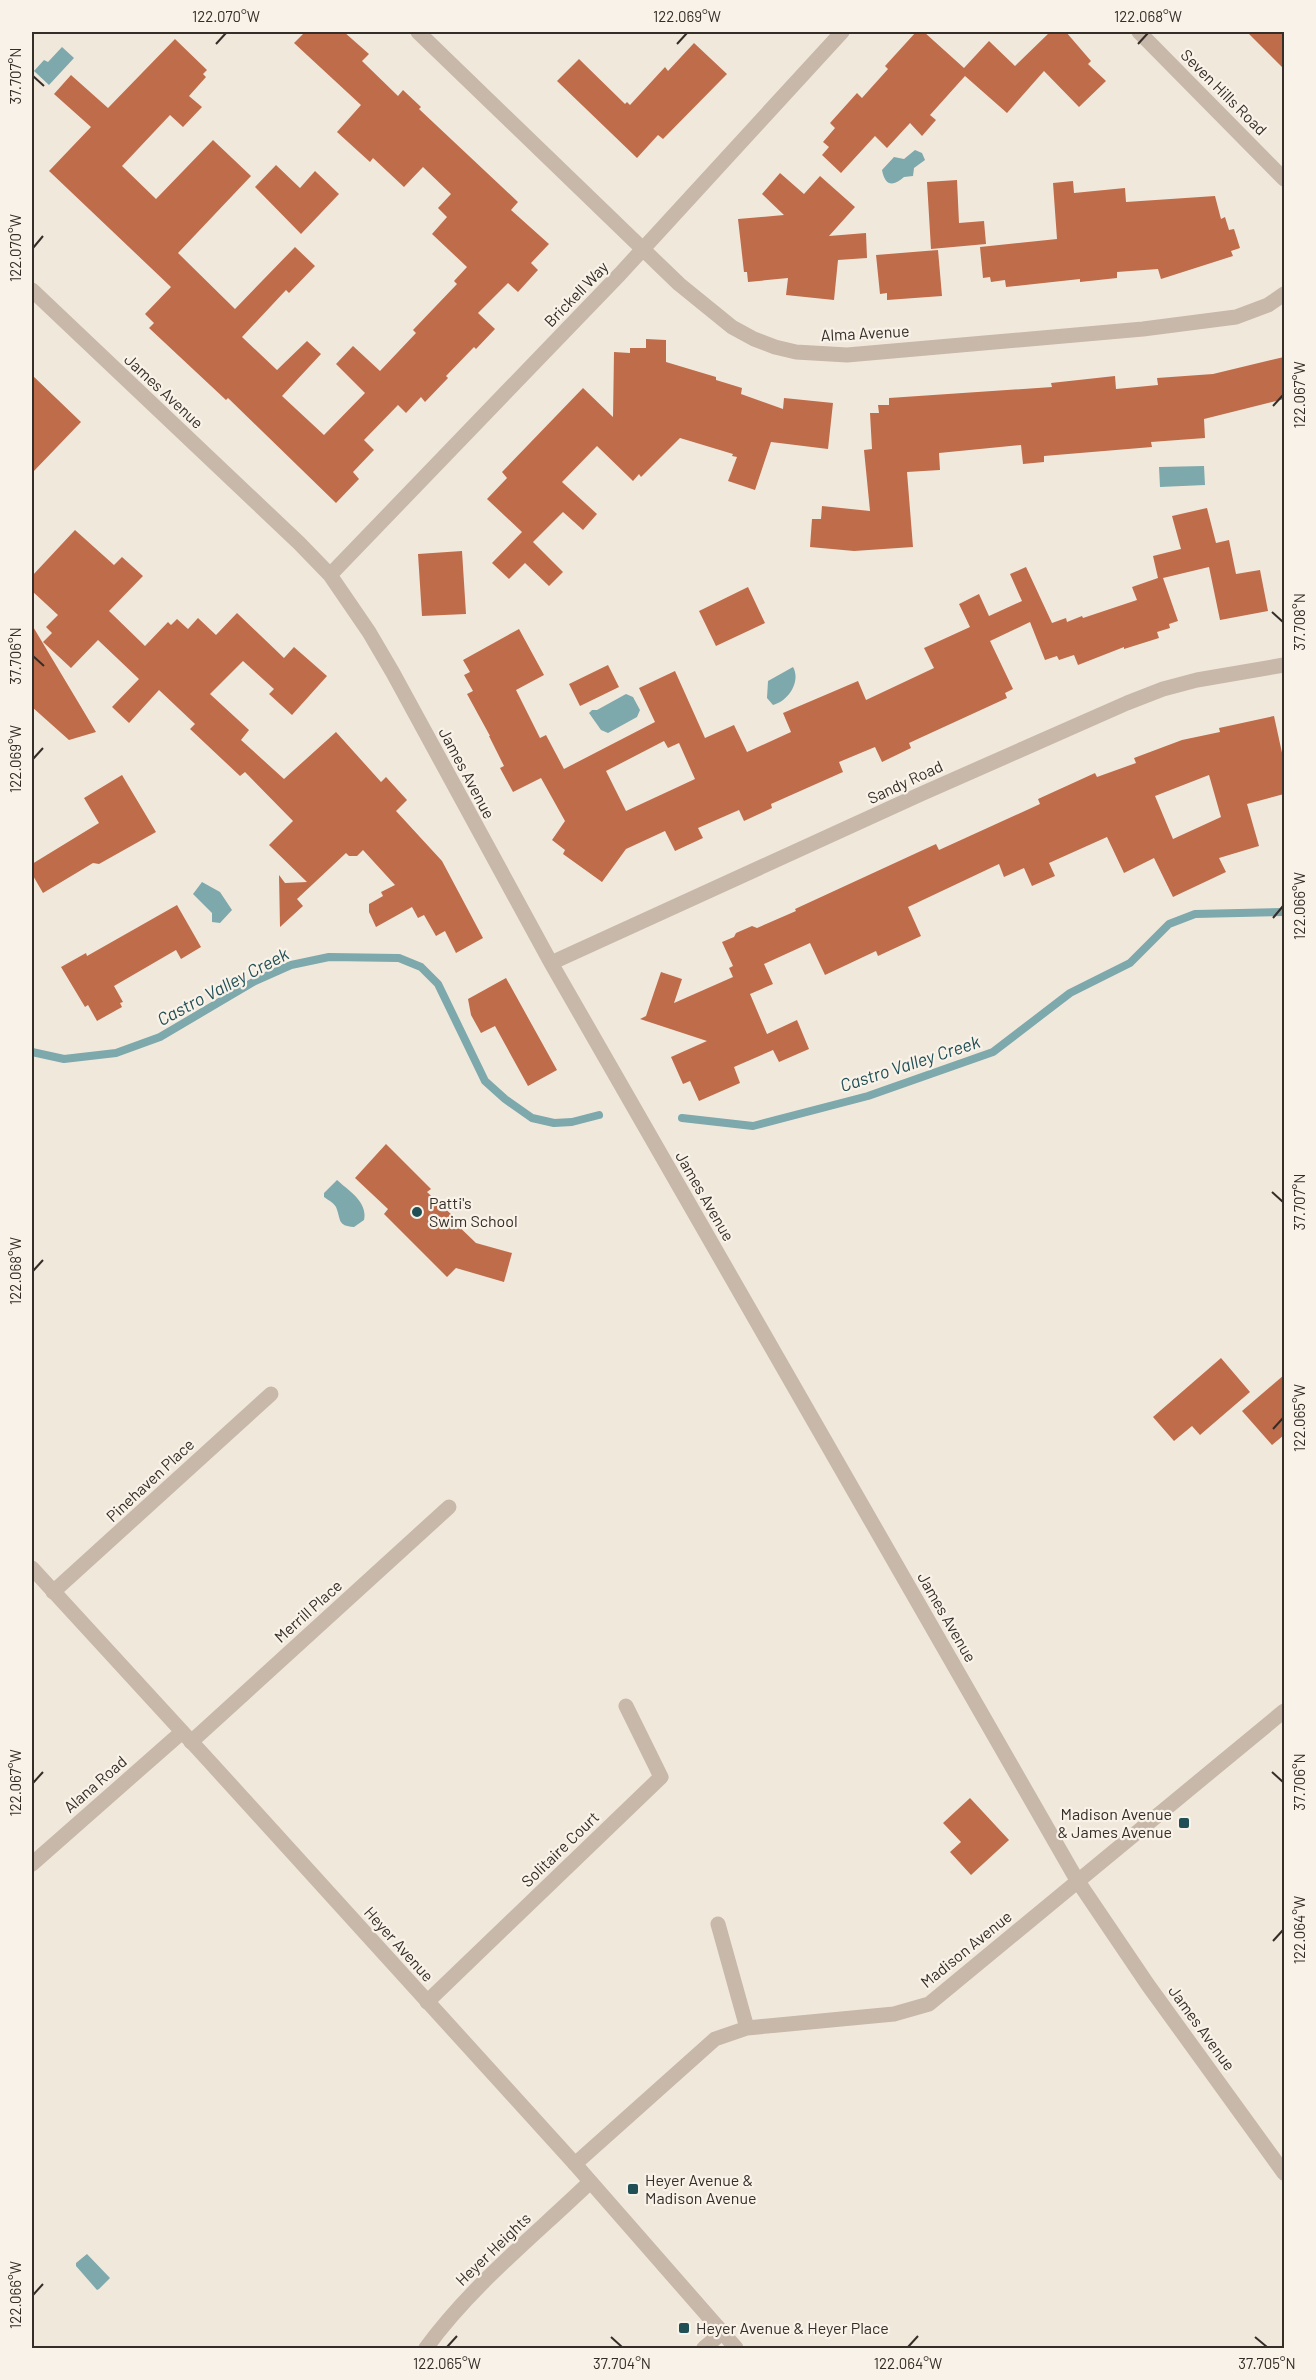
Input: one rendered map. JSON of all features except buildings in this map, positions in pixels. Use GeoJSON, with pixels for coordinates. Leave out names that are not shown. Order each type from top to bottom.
{"type":"FeatureCollection","features":[{"type":"Feature","properties":{"kind":"street","name":"Alma Avenue"},"geometry":{"type":"LineString","coordinates":[[418,32],[708,309],[754,339],[775,347],[822,354],[848,355],[1058,338],[1220,321],[1250,313],[1284,294]]}},
{"type":"Feature","properties":{"kind":"street","name":"Brickell Way"},"geometry":{"type":"LineString","coordinates":[[330,575],[643,249],[842,32]]}},
{"type":"Feature","properties":{"kind":"street","name":"Seven Hills Road"},"geometry":{"type":"LineString","coordinates":[[1139,32],[1284,179]]}},
{"type":"Feature","properties":{"kind":"street","name":"James Avenue"},"geometry":{"type":"LineString","coordinates":[[33,293],[330,575],[369,632],[551,963],[1077,1880],[1148,1985],[1284,2173]]}},
{"type":"Feature","properties":{"kind":"street","name":"Sandy Road"},"geometry":{"type":"LineString","coordinates":[[551,963],[921,794],[1127,703],[1163,689],[1197,680],[1284,665]]}},
{"type":"Feature","properties":{"kind":"street","name":"Pinehaven Place"},"geometry":{"type":"LineString","coordinates":[[54,1592],[271,1394]]}},
{"type":"Feature","properties":{"kind":"street","name":"Merrill Place"},"geometry":{"type":"LineString","coordinates":[[187,1737],[449,1507]]}},
{"type":"Feature","properties":{"kind":"street","name":"Heyer Avenue"},"geometry":{"type":"LineString","coordinates":[[32,1568],[574,2164],[736,2349]]}},
{"type":"Feature","properties":{"kind":"street","name":"Solitaire Court"},"geometry":{"type":"LineString","coordinates":[[427,2002],[661,1777],[626,1706]]}},
{"type":"Feature","properties":{"kind":"street","name":"Madison Avenue"},"geometry":{"type":"LineString","coordinates":[[574,2164],[699,2050],[715,2039],[747,2028],[894,2014],[929,2004],[1284,1711]]}},
{"type":"Feature","properties":{"kind":"street","name":"Alana Road"},"geometry":{"type":"LineString","coordinates":[[32,1864],[187,1737]]}},
{"type":"Feature","properties":{"kind":"street"},"geometry":{"type":"LineString","coordinates":[[718,1924],[747,2028]]}},
{"type":"Feature","properties":{"kind":"street","name":"Heyer Heights"},"geometry":{"type":"LineString","coordinates":[[426,2349],[454,2311],[590,2182]]}},
{"type":"Feature","properties":{"kind":"street"},"geometry":{"type":"LineString","coordinates":[[704,2349],[723,2332]]}},
{"type":"Feature","properties":{"kind":"water"},"geometry":{"type":"Polygon","coordinates":[[[62,47],[74,58],[49,85],[34,71],[44,60],[48,62],[62,47]]]}},
{"type":"Feature","properties":{"kind":"water"},"geometry":{"type":"Polygon","coordinates":[[[915,150],[922,153],[925,160],[914,168],[913,176],[904,177],[893,183],[887,182],[882,170],[894,157],[904,159],[915,150]]]}},
{"type":"Feature","properties":{"kind":"water"},"geometry":{"type":"Polygon","coordinates":[[[1204,466],[1205,485],[1160,487],[1159,467],[1204,466]]]}},
{"type":"Feature","properties":{"kind":"water"},"geometry":{"type":"Polygon","coordinates":[[[793,667],[796,678],[792,690],[779,703],[773,705],[767,698],[768,681],[793,667]]]}},
{"type":"Feature","properties":{"kind":"water"},"geometry":{"type":"Polygon","coordinates":[[[626,694],[633,697],[640,710],[637,717],[608,733],[601,730],[589,713],[626,694]]]}},
{"type":"Feature","properties":{"kind":"water"},"geometry":{"type":"Polygon","coordinates":[[[202,882],[220,892],[232,910],[220,923],[212,922],[212,913],[193,894],[202,882]]]}},
{"type":"Feature","properties":{"kind":"water"},"geometry":{"type":"Polygon","coordinates":[[[337,1180],[356,1197],[363,1208],[364,1220],[354,1227],[342,1223],[336,1207],[324,1197],[324,1193],[337,1180]]]}},
{"type":"Feature","properties":{"kind":"water"},"geometry":{"type":"Polygon","coordinates":[[[87,2254],[110,2278],[97,2290],[76,2266],[76,2263],[87,2254]]]}},
{"type":"Feature","properties":{"kind":"waterway","name":"Castro Valley Creek"},"geometry":{"type":"LineString","coordinates":[[682,1118],[753,1126],[868,1096],[993,1052],[1070,993],[1130,963],[1169,924],[1195,914],[1284,912]]}},
{"type":"Feature","properties":{"kind":"waterway","name":"Castro Valley Creek"},"geometry":{"type":"LineString","coordinates":[[32,1052],[64,1059],[116,1053],[160,1037],[255,981],[291,965],[329,957],[399,958],[421,967],[438,984],[485,1081],[505,1099],[532,1118],[554,1123],[572,1122],[599,1115]]}},
{"type":"Feature","properties":{"kind":"place","name":"Patti's Swim School"},"geometry":{"type":"Point","coordinates":[417,1212]}},
{"type":"Feature","properties":{"kind":"place","name":"Madison Avenue & James Avenue"},"geometry":{"type":"Point","coordinates":[1184,1823]}},
{"type":"Feature","properties":{"kind":"place","name":"Heyer Avenue & Madison Avenue"},"geometry":{"type":"Point","coordinates":[633,2189]}},
{"type":"Feature","properties":{"kind":"place","name":"Heyer Avenue & Heyer Place"},"geometry":{"type":"Point","coordinates":[684,2328]}}]}
